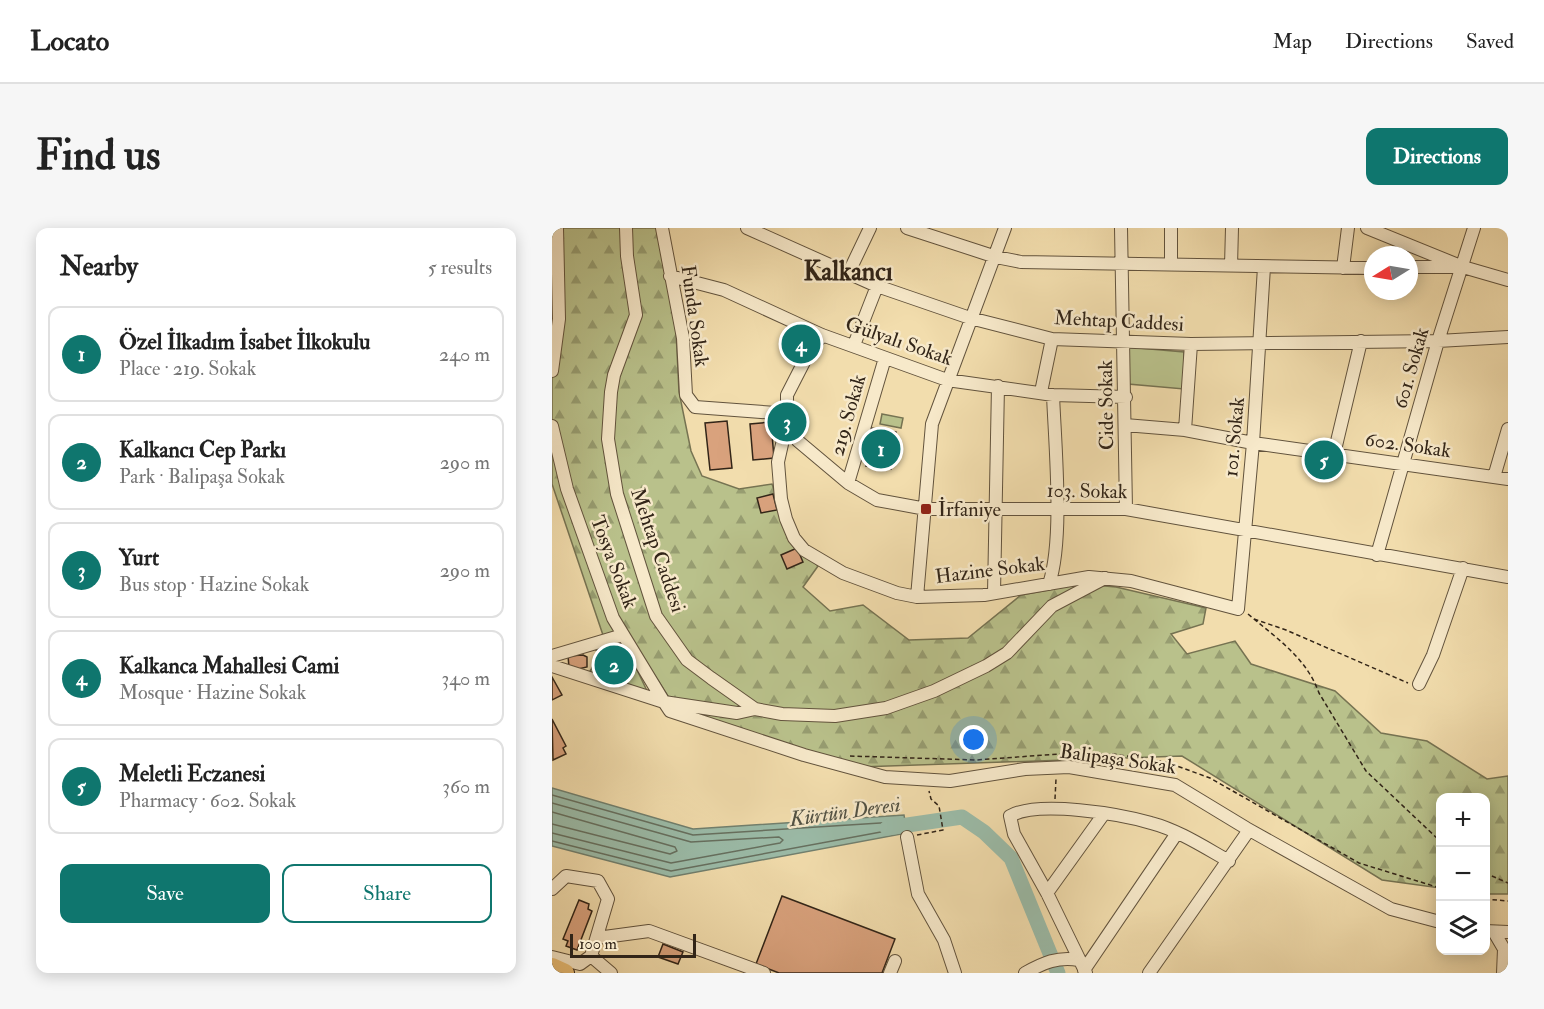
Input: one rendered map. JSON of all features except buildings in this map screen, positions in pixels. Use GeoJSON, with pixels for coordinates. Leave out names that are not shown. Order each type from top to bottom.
{"type":"FeatureCollection","features":[{"type":"Feature","properties":{"kind":"highway"},"geometry":{"type":"LineString","coordinates":[[552,967],[565,973]]}},
{"type":"Feature","properties":{"kind":"street"},"geometry":{"type":"LineString","coordinates":[[552,371],[559,320],[557,228]]}},
{"type":"Feature","properties":{"kind":"street","name":"Mehtap Caddesi"},"geometry":{"type":"LineString","coordinates":[[626,228],[627,256],[636,315],[614,375],[611,392],[609,439],[616,494],[656,616],[687,660],[755,709],[782,714],[835,716],[886,708],[934,691],[986,666],[1007,653],[1052,606],[1106,578]]}},
{"type":"Feature","properties":{"kind":"street","name":"Funda Sokak"},"geometry":{"type":"LineString","coordinates":[[662,228],[683,338],[686,395],[695,407],[776,413],[787,422]]}},
{"type":"Feature","properties":{"kind":"street","name":"Mehtap Caddesi"},"geometry":{"type":"LineString","coordinates":[[747,228],[877,286],[970,318],[1052,339],[1191,344],[1438,341],[1508,337]]}},
{"type":"Feature","properties":{"kind":"street"},"geometry":{"type":"LineString","coordinates":[[848,274],[870,228]]}},
{"type":"Feature","properties":{"kind":"street"},"geometry":{"type":"LineString","coordinates":[[907,228],[921,230],[996,257],[1021,262],[1364,268]]}},
{"type":"Feature","properties":{"kind":"street"},"geometry":{"type":"LineString","coordinates":[[917,597],[932,424],[1005,228]]}},
{"type":"Feature","properties":{"kind":"street","name":"Cide Sokak"},"geometry":{"type":"LineString","coordinates":[[1121,228],[1126,397],[1126,510]]}},
{"type":"Feature","properties":{"kind":"street"},"geometry":{"type":"LineString","coordinates":[[1171,228],[1171,264]]}},
{"type":"Feature","properties":{"kind":"street"},"geometry":{"type":"LineString","coordinates":[[1231,266],[1232,228]]}},
{"type":"Feature","properties":{"kind":"street"},"geometry":{"type":"LineString","coordinates":[[1343,268],[1348,228]]}},
{"type":"Feature","properties":{"kind":"street"},"geometry":{"type":"LineString","coordinates":[[1367,228],[1463,267],[1508,280]]}},
{"type":"Feature","properties":{"kind":"street","name":"601. Sokak"},"geometry":{"type":"LineString","coordinates":[[1377,555],[1438,341],[1474,228]]}},
{"type":"Feature","properties":{"kind":"street","name":"101. Sokak"},"geometry":{"type":"LineString","coordinates":[[1238,609],[1253,443],[1264,267]]}},
{"type":"Feature","properties":{"kind":"street"},"geometry":{"type":"LineString","coordinates":[[1418,267],[1463,267]]}},
{"type":"Feature","properties":{"kind":"street","name":"Gülyalı Sokak"},"geometry":{"type":"LineString","coordinates":[[670,276],[724,290],[822,335],[947,380],[1047,393],[1126,397]]}},
{"type":"Feature","properties":{"kind":"street"},"geometry":{"type":"LineString","coordinates":[[854,345],[877,286]]}},
{"type":"Feature","properties":{"kind":"street","name":"Hazine Sokak"},"geometry":{"type":"LineString","coordinates":[[822,335],[807,356],[787,395],[787,422],[778,462],[781,499],[794,538],[804,550],[843,573],[897,593],[917,597],[994,593],[1074,578],[1106,578],[1131,581],[1238,609]]}},
{"type":"Feature","properties":{"kind":"street"},"geometry":{"type":"LineString","coordinates":[[1049,584],[1055,569],[1056,509],[1047,393],[1052,339]]}},
{"type":"Feature","properties":{"kind":"street"},"geometry":{"type":"LineString","coordinates":[[1334,454],[1361,341]]}},
{"type":"Feature","properties":{"kind":"street"},"geometry":{"type":"LineString","coordinates":[[1185,430],[1191,344]]}},
{"type":"Feature","properties":{"kind":"street","name":"219. Sokak"},"geometry":{"type":"LineString","coordinates":[[848,483],[885,358]]}},
{"type":"Feature","properties":{"kind":"street"},"geometry":{"type":"LineString","coordinates":[[994,593],[998,510],[998,386]]}},
{"type":"Feature","properties":{"kind":"street","name":"103. Sokak"},"geometry":{"type":"LineString","coordinates":[[787,422],[798,441],[848,483],[877,500],[926,509],[1126,510],[1246,529],[1377,555],[1508,577]]}},
{"type":"Feature","properties":{"kind":"street","name":"602. Sokak"},"geometry":{"type":"LineString","coordinates":[[1125,425],[1185,430],[1253,443],[1508,479]]}},
{"type":"Feature","properties":{"kind":"street","name":"Tosya Sokak"},"geometry":{"type":"LineString","coordinates":[[552,426],[567,489],[586,549],[613,618],[664,702]]}},
{"type":"Feature","properties":{"kind":"street"},"geometry":{"type":"LineString","coordinates":[[1494,477],[1508,429]]}},
{"type":"Feature","properties":{"kind":"street"},"geometry":{"type":"LineString","coordinates":[[1419,684],[1433,655],[1463,568]]}},
{"type":"Feature","properties":{"kind":"street"},"geometry":{"type":"LineString","coordinates":[[552,656],[623,635]]}},
{"type":"Feature","properties":{"kind":"street","name":"Balipaşa Sokak"},"geometry":{"type":"LineString","coordinates":[[552,666],[664,702],[737,713],[755,709]]}},
{"type":"Feature","properties":{"kind":"street","name":"Balipaşa Sokak"},"geometry":{"type":"LineString","coordinates":[[664,702],[670,711],[804,755],[885,777],[950,781],[1025,769],[1056,768],[1175,785],[1249,830],[1391,909],[1436,921]]}},
{"type":"Feature","properties":{"kind":"street"},"geometry":{"type":"LineString","coordinates":[[1083,968],[1047,893],[1014,834],[1010,816],[1035,808],[1055,808],[1150,822],[1177,833],[1229,861]]}},
{"type":"Feature","properties":{"kind":"street"},"geometry":{"type":"LineString","coordinates":[[1047,893],[1102,815]]}},
{"type":"Feature","properties":{"kind":"street"},"geometry":{"type":"LineString","coordinates":[[1149,973],[1249,830]]}},
{"type":"Feature","properties":{"kind":"street"},"geometry":{"type":"LineString","coordinates":[[1083,968],[1177,833]]}},
{"type":"Feature","properties":{"kind":"street"},"geometry":{"type":"LineString","coordinates":[[907,837],[918,894],[944,940],[955,973]]}},
{"type":"Feature","properties":{"kind":"street"},"geometry":{"type":"LineString","coordinates":[[552,889],[566,876],[598,881],[608,899],[591,956],[580,964],[552,957]]}},
{"type":"Feature","properties":{"kind":"street"},"geometry":{"type":"LineString","coordinates":[[597,938],[649,931],[764,973]]}},
{"type":"Feature","properties":{"kind":"street"},"geometry":{"type":"LineString","coordinates":[[1490,932],[1508,932]]}},
{"type":"Feature","properties":{"kind":"street"},"geometry":{"type":"LineString","coordinates":[[1490,932],[1504,949],[1503,973]]}},
{"type":"Feature","properties":{"kind":"street"},"geometry":{"type":"LineString","coordinates":[[591,956],[611,973]]}},
{"type":"Feature","properties":{"kind":"street"},"geometry":{"type":"LineString","coordinates":[[1025,973],[1039,965],[1063,957],[1083,968]]}},
{"type":"Feature","properties":{"kind":"path"},"geometry":{"type":"LineString","coordinates":[[1238,609],[1285,644],[1315,680],[1319,693],[1366,771],[1436,837]]}},
{"type":"Feature","properties":{"kind":"path"},"geometry":{"type":"LineString","coordinates":[[1254,619],[1286,630],[1408,684],[1419,684]]}},
{"type":"Feature","properties":{"kind":"path"},"geometry":{"type":"LineString","coordinates":[[846,756],[976,760],[1073,753],[1113,754],[1166,762],[1210,778],[1359,863],[1436,887]]}},
{"type":"Feature","properties":{"kind":"path"},"geometry":{"type":"LineString","coordinates":[[1055,808],[1056,768]]}},
{"type":"Feature","properties":{"kind":"path"},"geometry":{"type":"LineString","coordinates":[[907,837],[943,830],[939,806],[931,799],[930,792]]}},
{"type":"Feature","properties":{"kind":"path"},"geometry":{"type":"LineString","coordinates":[[1490,875],[1508,883]]}},
{"type":"Feature","properties":{"kind":"path"},"geometry":{"type":"LineString","coordinates":[[1490,900],[1508,902]]}},
{"type":"Feature","properties":{"kind":"green space"},"geometry":{"type":"Polygon","coordinates":[[[552,228],[657,228],[676,331],[679,392],[691,451],[702,476],[739,489],[772,484],[794,545],[818,566],[803,587],[830,611],[863,605],[909,640],[968,638],[1021,595],[1081,584],[1116,587],[1206,608],[1203,624],[1171,634],[1187,654],[1235,641],[1251,664],[1335,691],[1381,733],[1427,741],[1487,779],[1508,776],[1508,894],[1490,894],[1490,793],[1436,793],[1436,887],[1382,880],[1182,756],[859,767],[677,710],[629,636],[606,644],[552,484],[552,228]]]}},
{"type":"Feature","properties":{"kind":"green space"},"geometry":{"type":"Polygon","coordinates":[[[1127,347],[1184,352],[1184,389],[1128,384],[1127,347]]]}},
{"type":"Feature","properties":{"kind":"green space"},"geometry":{"type":"Polygon","coordinates":[[[882,414],[903,418],[901,428],[880,424],[882,414]]]}},
{"type":"Feature","properties":{"kind":"green space"},"geometry":{"type":"Polygon","coordinates":[[[595,649],[627,649],[649,695],[587,676],[600,655],[595,649]]]}},
{"type":"Feature","properties":{"kind":"water"},"geometry":{"type":"Polygon","coordinates":[[[552,788],[693,829],[904,815],[907,833],[670,877],[552,846],[552,788]]]}},
{"type":"Feature","properties":{"kind":"waterway","name":"Kürtün Deresi"},"geometry":{"type":"LineString","coordinates":[[887,828],[962,817],[984,832],[1011,858],[1058,973]]}},
{"type":"Feature","properties":{"kind":"place","name":"Kalkanca Mahallesi Cami"},"geometry":{"type":"Point","coordinates":[801,344]}},
{"type":"Feature","properties":{"kind":"place","name":"Yurt"},"geometry":{"type":"Point","coordinates":[787,422]}},
{"type":"Feature","properties":{"kind":"place","name":"Özel İlkadım İsabet İlkokulu"},"geometry":{"type":"Point","coordinates":[881,449]}},
{"type":"Feature","properties":{"kind":"place","name":"Meletli Eczanesi"},"geometry":{"type":"Point","coordinates":[1324,460]}},
{"type":"Feature","properties":{"kind":"place","name":"İrfaniye"},"geometry":{"type":"Point","coordinates":[926,509]}},
{"type":"Feature","properties":{"kind":"place","name":"Kalkancı Cep Parkı"},"geometry":{"type":"Point","coordinates":[614,665]}},
{"type":"Feature","properties":{"kind":"district","name":"Kalkancı"},"geometry":{"type":"Point","coordinates":[848,272]}}]}
